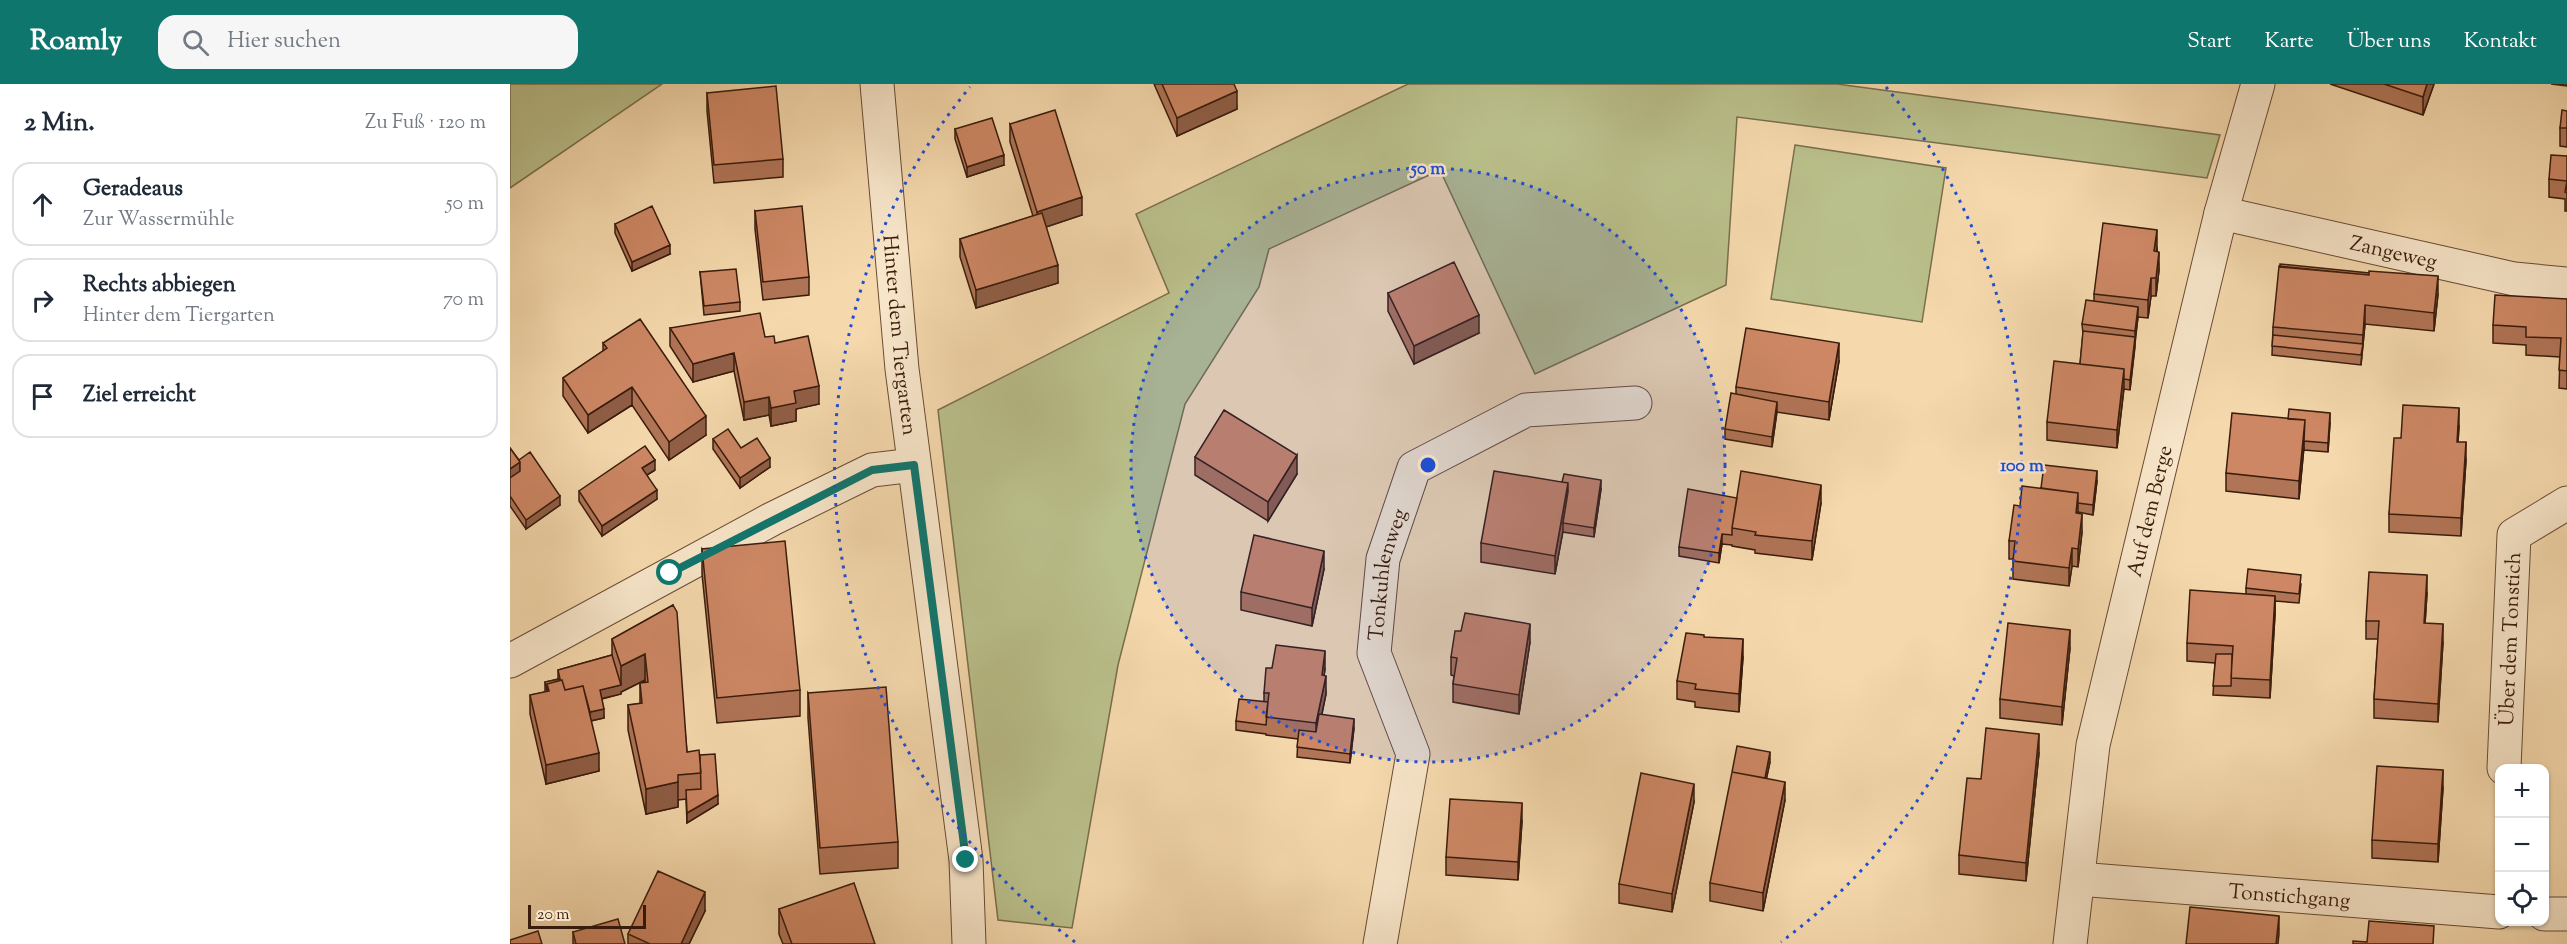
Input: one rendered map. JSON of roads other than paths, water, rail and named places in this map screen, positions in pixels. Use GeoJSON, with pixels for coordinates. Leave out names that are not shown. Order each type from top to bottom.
{"type":"FeatureCollection","features":[{"type":"Feature","properties":{"kind":"street","name":"Hinter dem Tiergarten"},"geometry":{"type":"LineString","coordinates":[[877,84],[902,369],[966,860],[969,944]]}},
{"type":"Feature","properties":{"kind":"street","name":"Auf dem Berge"},"geometry":{"type":"LineString","coordinates":[[2070,944],[2093,745],[2221,213],[2258,84]]}},
{"type":"Feature","properties":{"kind":"street","name":"Zangeweg"},"geometry":{"type":"LineString","coordinates":[[2221,213],[2262,220],[2514,279],[2567,284]]}},
{"type":"Feature","properties":{"kind":"street","name":"Tonkuhlenweg"},"geometry":{"type":"LineString","coordinates":[[1380,944],[1413,754],[1374,653],[1383,559],[1414,468],[1526,410],[1635,403]]}},
{"type":"Feature","properties":{"kind":"street"},"geometry":{"type":"LineString","coordinates":[[510,661],[772,519],[872,470],[914,465]]}},
{"type":"Feature","properties":{"kind":"street","name":"Über dem Tonstich"},"geometry":{"type":"LineString","coordinates":[[2505,764],[2514,535],[2567,503]]}},
{"type":"Feature","properties":{"kind":"street","name":"Tonstichgang"},"geometry":{"type":"LineString","coordinates":[[2078,879],[2495,912]]}},
{"type":"Feature","properties":{"kind":"street"},"geometry":{"type":"LineString","coordinates":[[2549,914],[2567,914]]}}]}
